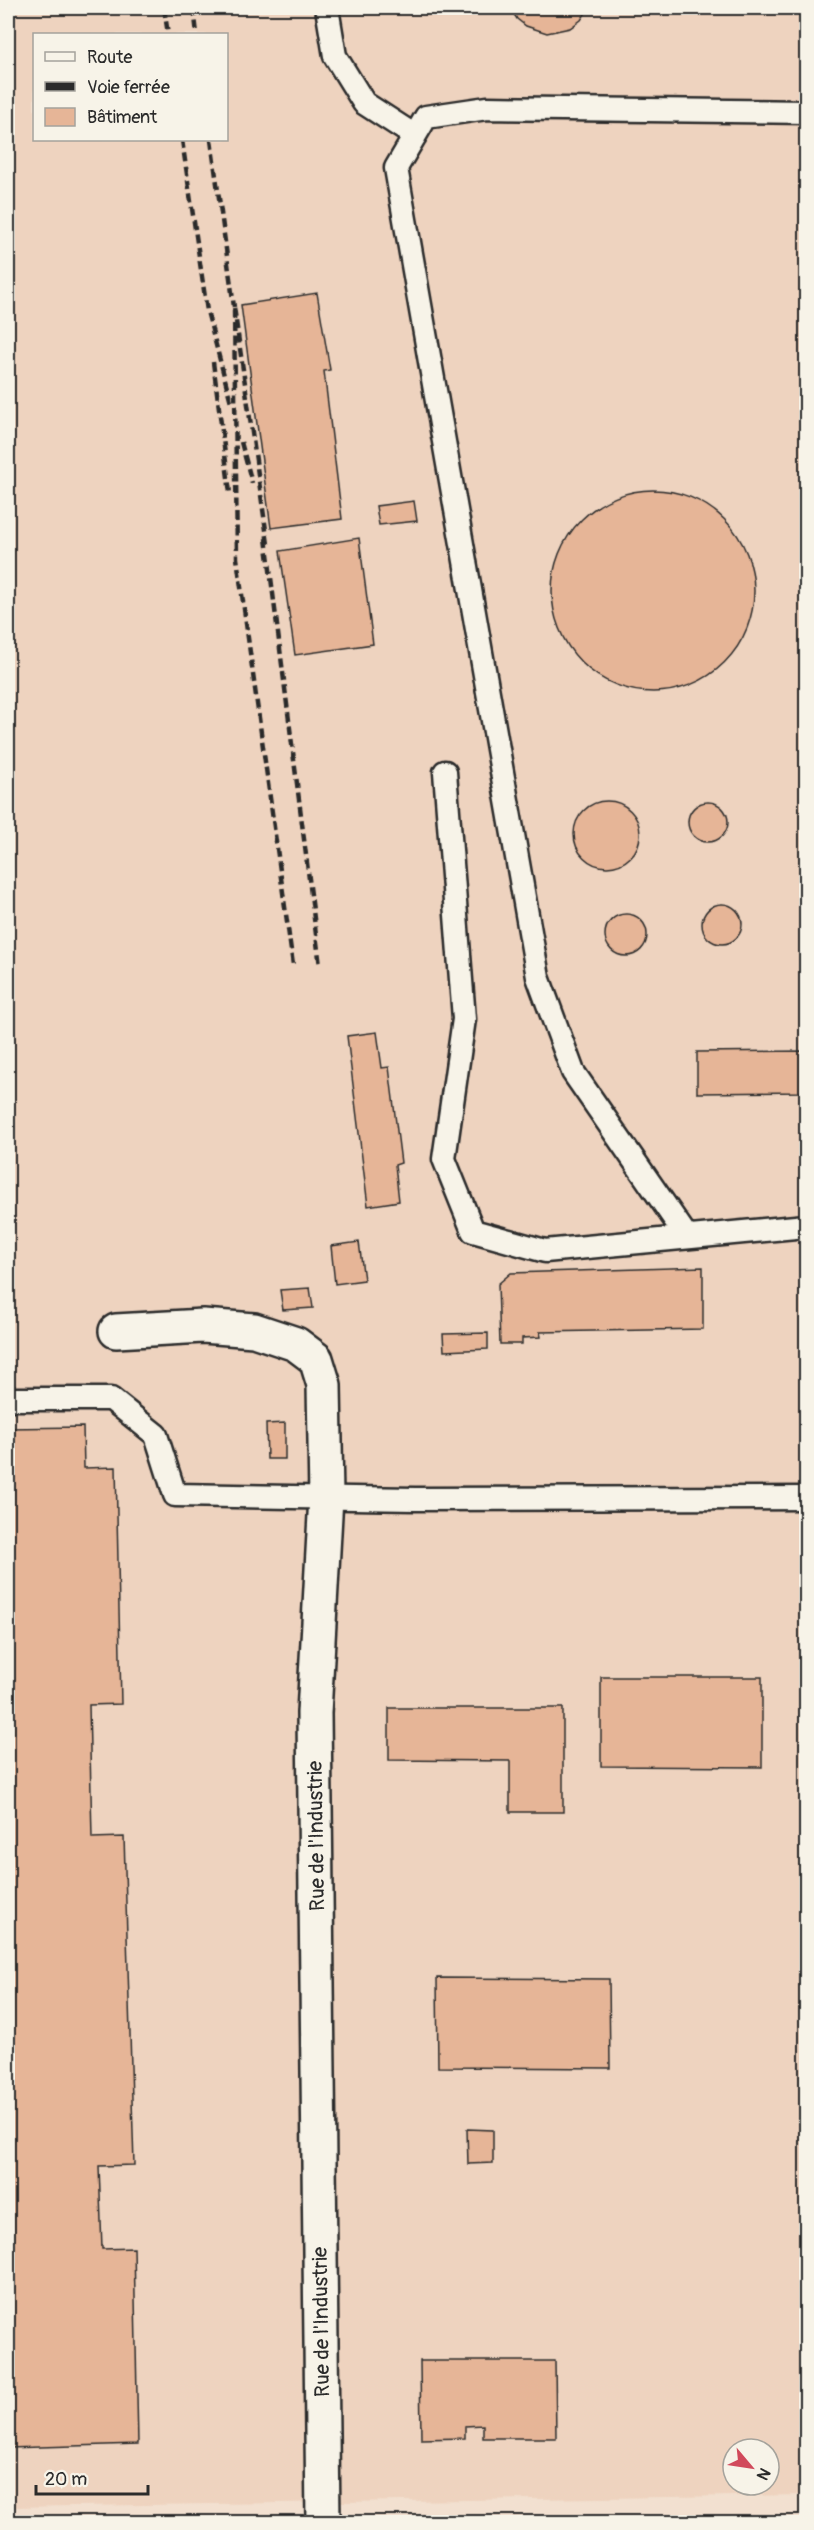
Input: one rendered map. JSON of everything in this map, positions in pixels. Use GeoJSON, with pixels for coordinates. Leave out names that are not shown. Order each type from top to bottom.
{"type":"FeatureCollection","features":[{"type":"Feature","properties":{"kind":"street","name":"Rue de l'Industrie"},"geometry":{"type":"LineString","coordinates":[[116,1331],[203,1326],[254,1330],[296,1344],[316,1359],[324,1385],[326,1497],[315,1713],[322,2523]]}},
{"type":"Feature","properties":{"kind":"lane"},"geometry":{"type":"LineString","coordinates":[[327,8],[335,56],[364,103],[415,136]]}},
{"type":"Feature","properties":{"kind":"lane"},"geometry":{"type":"LineString","coordinates":[[687,1237],[573,1072],[538,977],[396,168],[426,117],[487,108],[807,112]]}},
{"type":"Feature","properties":{"kind":"lane"},"geometry":{"type":"LineString","coordinates":[[446,772],[464,1019],[444,1159],[473,1231],[544,1251],[807,1226]]}},
{"type":"Feature","properties":{"kind":"lane"},"geometry":{"type":"LineString","coordinates":[[8,1399],[111,1399],[156,1435],[175,1495],[415,1499],[807,1498]]}},
{"type":"Feature","properties":{"kind":"shaded area"},"geometry":{"type":"Polygon","coordinates":[[[8,8],[806,8],[806,2495],[781,2495],[781,2437],[721,2437],[721,2496],[8,2507],[8,8]]]}},
{"type":"Feature","properties":{"kind":"building"},"geometry":{"type":"Polygon","coordinates":[[[510,8],[589,8],[581,20],[570,28],[547,33],[526,26],[517,19],[510,8]]]}},
{"type":"Feature","properties":{"kind":"building"},"geometry":{"type":"Polygon","coordinates":[[[317,293],[330,370],[324,371],[342,519],[271,528],[241,305],[317,293]]]}},
{"type":"Feature","properties":{"kind":"building"},"geometry":{"type":"Polygon","coordinates":[[[663,490],[692,497],[725,519],[747,552],[753,571],[753,611],[747,630],[725,663],[692,685],[673,691],[643,692],[614,685],[581,663],[559,630],[553,611],[552,581],[559,552],[581,519],[614,497],[633,491],[663,490]]]}},
{"type":"Feature","properties":{"kind":"building"},"geometry":{"type":"Polygon","coordinates":[[[414,501],[417,521],[379,525],[376,506],[414,501]]]}},
{"type":"Feature","properties":{"kind":"building"},"geometry":{"type":"Polygon","coordinates":[[[359,538],[373,644],[295,655],[280,551],[359,538]]]}},
{"type":"Feature","properties":{"kind":"building"},"geometry":{"type":"Polygon","coordinates":[[[607,801],[619,804],[630,811],[637,822],[640,834],[637,846],[630,857],[619,864],[607,867],[595,864],[584,857],[577,846],[574,834],[577,822],[584,811],[595,804],[607,801]]]}},
{"type":"Feature","properties":{"kind":"building"},"geometry":{"type":"Polygon","coordinates":[[[708,802],[722,808],[728,822],[722,836],[708,842],[694,836],[688,822],[694,808],[708,802]]]}},
{"type":"Feature","properties":{"kind":"building"},"geometry":{"type":"Polygon","coordinates":[[[722,904],[736,910],[742,924],[736,938],[722,944],[708,938],[702,924],[708,910],[722,904]]]}},
{"type":"Feature","properties":{"kind":"building"},"geometry":{"type":"Polygon","coordinates":[[[626,914],[634,915],[641,920],[646,927],[646,943],[641,950],[634,955],[626,956],[618,955],[611,950],[606,943],[605,935],[606,927],[611,920],[618,915],[626,914]]]}},
{"type":"Feature","properties":{"kind":"building"},"geometry":{"type":"Polygon","coordinates":[[[377,1032],[382,1068],[389,1067],[401,1163],[395,1165],[399,1201],[368,1206],[347,1036],[377,1032]]]}},
{"type":"Feature","properties":{"kind":"building"},"geometry":{"type":"Polygon","coordinates":[[[806,1051],[806,1092],[697,1093],[697,1052],[806,1051]]]}},
{"type":"Feature","properties":{"kind":"building"},"geometry":{"type":"Polygon","coordinates":[[[359,1242],[364,1280],[335,1284],[331,1246],[359,1242]]]}},
{"type":"Feature","properties":{"kind":"building"},"geometry":{"type":"Polygon","coordinates":[[[703,1267],[703,1329],[540,1332],[541,1337],[522,1338],[522,1344],[500,1344],[498,1284],[511,1273],[703,1267]]]}},
{"type":"Feature","properties":{"kind":"building"},"geometry":{"type":"Polygon","coordinates":[[[310,1288],[313,1308],[283,1310],[280,1290],[310,1288]]]}},
{"type":"Feature","properties":{"kind":"building"},"geometry":{"type":"Polygon","coordinates":[[[488,1333],[488,1349],[444,1351],[443,1334],[488,1333]]]}},
{"type":"Feature","properties":{"kind":"building"},"geometry":{"type":"Polygon","coordinates":[[[285,1423],[285,1459],[267,1459],[266,1424],[285,1423]]]}},
{"type":"Feature","properties":{"kind":"building"},"geometry":{"type":"Polygon","coordinates":[[[83,1427],[84,1468],[116,1467],[121,1704],[89,1705],[92,1838],[124,1837],[134,2165],[99,2166],[102,2249],[134,2248],[138,2444],[8,2448],[8,1428],[83,1427]]]}},
{"type":"Feature","properties":{"kind":"building"},"geometry":{"type":"Polygon","coordinates":[[[601,1677],[762,1677],[762,1767],[601,1766],[601,1677]]]}},
{"type":"Feature","properties":{"kind":"building"},"geometry":{"type":"Polygon","coordinates":[[[389,1708],[563,1708],[563,1812],[510,1812],[510,1761],[389,1760],[389,1708]]]}},
{"type":"Feature","properties":{"kind":"building"},"geometry":{"type":"Polygon","coordinates":[[[437,1978],[609,1979],[610,2068],[438,2067],[437,1978]]]}},
{"type":"Feature","properties":{"kind":"building"},"geometry":{"type":"Polygon","coordinates":[[[467,2129],[493,2130],[493,2163],[468,2164],[467,2129]]]}},
{"type":"Feature","properties":{"kind":"building"},"geometry":{"type":"Polygon","coordinates":[[[420,2361],[555,2361],[556,2438],[483,2438],[483,2425],[465,2426],[465,2438],[421,2439],[420,2361]]]}},
{"type":"Feature","properties":{"kind":"railway"},"geometry":{"type":"LineString","coordinates":[[164,8],[168,33]]}},
{"type":"Feature","properties":{"kind":"railway"},"geometry":{"type":"LineString","coordinates":[[194,8],[197,33]]}},
{"type":"Feature","properties":{"kind":"railway"},"geometry":{"type":"LineString","coordinates":[[182,141],[207,311],[231,402]]}},
{"type":"Feature","properties":{"kind":"railway"},"geometry":{"type":"LineString","coordinates":[[211,141],[234,307]]}},
{"type":"Feature","properties":{"kind":"railway"},"geometry":{"type":"LineString","coordinates":[[268,544],[234,307],[237,558],[293,965]]}},
{"type":"Feature","properties":{"kind":"railway"},"geometry":{"type":"LineString","coordinates":[[213,362],[230,493]]}},
{"type":"Feature","properties":{"kind":"railway"},"geometry":{"type":"LineString","coordinates":[[241,442],[252,483]]}},
{"type":"Feature","properties":{"kind":"railway"},"geometry":{"type":"LineString","coordinates":[[266,538],[320,966]]}}]}
